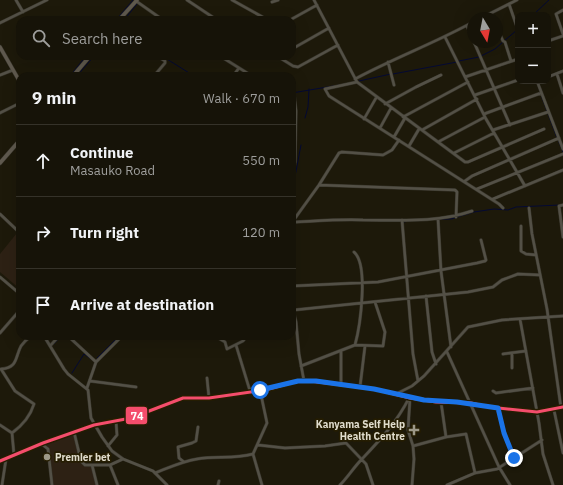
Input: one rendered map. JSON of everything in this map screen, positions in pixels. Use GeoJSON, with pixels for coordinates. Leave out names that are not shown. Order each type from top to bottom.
{"type":"FeatureCollection","features":[{"type":"Feature","properties":{"kind":"main road"},"geometry":{"type":"LineString","coordinates":[[123,16],[136,0]]}},
{"type":"Feature","properties":{"kind":"main road"},"geometry":{"type":"LineString","coordinates":[[1,49],[16,75]]}},
{"type":"Feature","properties":{"kind":"main road"},"geometry":{"type":"LineString","coordinates":[[76,72],[87,60]]}},
{"type":"Feature","properties":{"kind":"main road"},"geometry":{"type":"LineString","coordinates":[[0,164],[16,145]]}},
{"type":"Feature","properties":{"kind":"street"},"geometry":{"type":"LineString","coordinates":[[16,0],[23,12]]}},
{"type":"Feature","properties":{"kind":"street"},"geometry":{"type":"LineString","coordinates":[[0,23],[47,0]]}},
{"type":"Feature","properties":{"kind":"street"},"geometry":{"type":"LineString","coordinates":[[136,0],[158,16]]}},
{"type":"Feature","properties":{"kind":"street"},"geometry":{"type":"LineString","coordinates":[[187,0],[211,16]]}},
{"type":"Feature","properties":{"kind":"street"},"geometry":{"type":"LineString","coordinates":[[232,0],[261,16]]}},
{"type":"Feature","properties":{"kind":"street"},"geometry":{"type":"LineString","coordinates":[[272,2],[278,0]]}},
{"type":"Feature","properties":{"kind":"street"},"geometry":{"type":"LineString","coordinates":[[314,0],[357,82],[376,98],[467,162],[544,129]]}},
{"type":"Feature","properties":{"kind":"street"},"geometry":{"type":"LineString","coordinates":[[493,12],[517,0]]}},
{"type":"Feature","properties":{"kind":"street"},"geometry":{"type":"LineString","coordinates":[[509,4],[515,21]]}},
{"type":"Feature","properties":{"kind":"street"},"geometry":{"type":"LineString","coordinates":[[296,17],[316,5]]}},
{"type":"Feature","properties":{"kind":"street"},"geometry":{"type":"LineString","coordinates":[[551,40],[563,35],[556,14],[563,10]]}},
{"type":"Feature","properties":{"kind":"street"},"geometry":{"type":"LineString","coordinates":[[355,79],[388,62],[446,37],[467,26]]}},
{"type":"Feature","properties":{"kind":"street"},"geometry":{"type":"LineString","coordinates":[[296,47],[329,28]]}},
{"type":"Feature","properties":{"kind":"street"},"geometry":{"type":"LineString","coordinates":[[446,37],[484,114],[525,186]]}},
{"type":"Feature","properties":{"kind":"street"},"geometry":{"type":"LineString","coordinates":[[503,41],[505,42],[511,61]]}},
{"type":"Feature","properties":{"kind":"street"},"geometry":{"type":"LineString","coordinates":[[285,60],[293,66],[298,67],[338,45]]}},
{"type":"Feature","properties":{"kind":"street"},"geometry":{"type":"LineString","coordinates":[[476,48],[510,125]]}},
{"type":"Feature","properties":{"kind":"street"},"geometry":{"type":"LineString","coordinates":[[157,72],[165,63],[163,60]]}},
{"type":"Feature","properties":{"kind":"street"},"geometry":{"type":"LineString","coordinates":[[226,60],[246,72]]}},
{"type":"Feature","properties":{"kind":"street"},"geometry":{"type":"LineString","coordinates":[[465,77],[515,60]]}},
{"type":"Feature","properties":{"kind":"street"},"geometry":{"type":"LineString","coordinates":[[388,62],[394,85]]}},
{"type":"Feature","properties":{"kind":"street"},"geometry":{"type":"LineString","coordinates":[[236,72],[239,68]]}},
{"type":"Feature","properties":{"kind":"street"},"geometry":{"type":"LineString","coordinates":[[0,75],[13,70]]}},
{"type":"Feature","properties":{"kind":"street"},"geometry":{"type":"LineString","coordinates":[[551,76],[563,71]]}},
{"type":"Feature","properties":{"kind":"street"},"geometry":{"type":"LineString","coordinates":[[557,74],[563,93]]}},
{"type":"Feature","properties":{"kind":"street"},"geometry":{"type":"LineString","coordinates":[[385,104],[411,89],[441,75]]}},
{"type":"Feature","properties":{"kind":"street"},"geometry":{"type":"LineString","coordinates":[[475,95],[515,81]]}},
{"type":"Feature","properties":{"kind":"street"},"geometry":{"type":"LineString","coordinates":[[357,82],[325,89],[330,96],[364,119],[465,181],[503,208]]}},
{"type":"Feature","properties":{"kind":"street"},"geometry":{"type":"LineString","coordinates":[[394,137],[404,118],[468,82]]}},
{"type":"Feature","properties":{"kind":"street"},"geometry":{"type":"LineString","coordinates":[[538,84],[563,149]]}},
{"type":"Feature","properties":{"kind":"street"},"geometry":{"type":"LineString","coordinates":[[484,114],[502,106],[541,94]]}},
{"type":"Feature","properties":{"kind":"street"},"geometry":{"type":"LineString","coordinates":[[364,119],[376,98]]}},
{"type":"Feature","properties":{"kind":"street"},"geometry":{"type":"LineString","coordinates":[[409,146],[421,130],[477,99]]}},
{"type":"Feature","properties":{"kind":"street"},"geometry":{"type":"LineString","coordinates":[[0,113],[16,105]]}},
{"type":"Feature","properties":{"kind":"street"},"geometry":{"type":"LineString","coordinates":[[380,128],[391,108]]}},
{"type":"Feature","properties":{"kind":"street"},"geometry":{"type":"LineString","coordinates":[[454,153],[510,125],[548,112]]}},
{"type":"Feature","properties":{"kind":"street"},"geometry":{"type":"LineString","coordinates":[[438,142],[486,117]]}},
{"type":"Feature","properties":{"kind":"street"},"geometry":{"type":"LineString","coordinates":[[465,181],[472,176],[559,138]]}},
{"type":"Feature","properties":{"kind":"street"},"geometry":{"type":"LineString","coordinates":[[296,217],[319,185],[339,153],[386,154],[392,150],[399,140]]}},
{"type":"Feature","properties":{"kind":"street"},"geometry":{"type":"LineString","coordinates":[[477,189],[563,154]]}},
{"type":"Feature","properties":{"kind":"street"},"geometry":{"type":"LineString","coordinates":[[492,199],[563,170]]}},
{"type":"Feature","properties":{"kind":"street"},"geometry":{"type":"LineString","coordinates":[[319,185],[455,190],[457,192],[456,217]]}},
{"type":"Feature","properties":{"kind":"street"},"geometry":{"type":"LineString","coordinates":[[563,205],[559,206],[563,237]]}},
{"type":"Feature","properties":{"kind":"street"},"geometry":{"type":"LineString","coordinates":[[0,461],[38,445],[94,425],[141,414],[188,397],[209,398],[304,381],[360,387],[410,398],[498,408],[537,412],[562,408],[529,208]]}},
{"type":"Feature","properties":{"kind":"street"},"geometry":{"type":"LineString","coordinates":[[296,222],[438,219],[456,217],[472,211]]}},
{"type":"Feature","properties":{"kind":"street"},"geometry":{"type":"LineString","coordinates":[[0,214],[16,229]]}},
{"type":"Feature","properties":{"kind":"street"},"geometry":{"type":"LineString","coordinates":[[0,220],[3,217]]}},
{"type":"Feature","properties":{"kind":"street"},"geometry":{"type":"LineString","coordinates":[[438,219],[441,271],[451,347]]}},
{"type":"Feature","properties":{"kind":"street"},"geometry":{"type":"LineString","coordinates":[[402,220],[413,354],[418,381]]}},
{"type":"Feature","properties":{"kind":"street"},"geometry":{"type":"LineString","coordinates":[[521,226],[522,251],[526,254],[536,254]]}},
{"type":"Feature","properties":{"kind":"street"},"geometry":{"type":"LineString","coordinates":[[296,286],[378,282],[441,271],[486,261],[481,240]]}},
{"type":"Feature","properties":{"kind":"street"},"geometry":{"type":"LineString","coordinates":[[354,252],[357,257],[362,282],[362,303],[359,330],[355,345]]}},
{"type":"Feature","properties":{"kind":"street"},"geometry":{"type":"LineString","coordinates":[[296,310],[473,292],[490,288],[502,280],[518,274],[540,275]]}},
{"type":"Feature","properties":{"kind":"street"},"geometry":{"type":"LineString","coordinates":[[0,277],[16,291]]}},
{"type":"Feature","properties":{"kind":"street"},"geometry":{"type":"LineString","coordinates":[[426,296],[432,352],[436,364]]}},
{"type":"Feature","properties":{"kind":"street"},"geometry":{"type":"LineString","coordinates":[[301,366],[355,345],[382,346],[384,344],[384,330],[375,302]]}},
{"type":"Feature","properties":{"kind":"street"},"geometry":{"type":"LineString","coordinates":[[0,333],[16,315]]}},
{"type":"Feature","properties":{"kind":"street"},"geometry":{"type":"LineString","coordinates":[[396,394],[418,381],[436,364],[468,327],[489,322],[563,316]]}},
{"type":"Feature","properties":{"kind":"street"},"geometry":{"type":"LineString","coordinates":[[520,319],[542,440],[543,454],[553,485]]}},
{"type":"Feature","properties":{"kind":"street"},"geometry":{"type":"LineString","coordinates":[[296,326],[304,381]]}},
{"type":"Feature","properties":{"kind":"street"},"geometry":{"type":"LineString","coordinates":[[12,433],[22,426],[31,413],[34,404],[15,391],[1,369],[9,368],[15,363],[21,346],[26,340]]}},
{"type":"Feature","properties":{"kind":"street"},"geometry":{"type":"LineString","coordinates":[[46,340],[61,366],[68,374],[87,388],[89,394],[90,415],[94,425],[108,446],[117,456],[155,473],[167,485]]}},
{"type":"Feature","properties":{"kind":"street"},"geometry":{"type":"LineString","coordinates":[[50,346],[55,340]]}},
{"type":"Feature","properties":{"kind":"street"},"geometry":{"type":"LineString","coordinates":[[72,340],[96,362]]}},
{"type":"Feature","properties":{"kind":"street"},"geometry":{"type":"LineString","coordinates":[[87,388],[96,362],[118,340]]}},
{"type":"Feature","properties":{"kind":"street"},"geometry":{"type":"LineString","coordinates":[[223,340],[225,342],[227,349],[244,340]]}},
{"type":"Feature","properties":{"kind":"street"},"geometry":{"type":"LineString","coordinates":[[236,345],[250,391]]}},
{"type":"Feature","properties":{"kind":"street"},"geometry":{"type":"LineString","coordinates":[[360,387],[365,346]]}},
{"type":"Feature","properties":{"kind":"street"},"geometry":{"type":"LineString","coordinates":[[341,351],[341,384]]}},
{"type":"Feature","properties":{"kind":"street"},"geometry":{"type":"LineString","coordinates":[[503,354],[526,351]]}},
{"type":"Feature","properties":{"kind":"street"},"geometry":{"type":"LineString","coordinates":[[447,352],[499,467],[510,485]]}},
{"type":"Feature","properties":{"kind":"street"},"geometry":{"type":"LineString","coordinates":[[512,353],[512,368]]}},
{"type":"Feature","properties":{"kind":"street"},"geometry":{"type":"LineString","coordinates":[[207,378],[209,398]]}},
{"type":"Feature","properties":{"kind":"street"},"geometry":{"type":"LineString","coordinates":[[90,381],[136,387]]}},
{"type":"Feature","properties":{"kind":"street"},"geometry":{"type":"LineString","coordinates":[[493,391],[496,393],[533,388]]}},
{"type":"Feature","properties":{"kind":"street"},"geometry":{"type":"LineString","coordinates":[[260,390],[267,423],[253,454],[262,485]]}},
{"type":"Feature","properties":{"kind":"street"},"geometry":{"type":"LineString","coordinates":[[410,398],[408,430],[413,446],[414,459],[412,485]]}},
{"type":"Feature","properties":{"kind":"street"},"geometry":{"type":"LineString","coordinates":[[340,485],[392,425],[410,398]]}},
{"type":"Feature","properties":{"kind":"street"},"geometry":{"type":"LineString","coordinates":[[441,402],[446,437]]}},
{"type":"Feature","properties":{"kind":"street"},"geometry":{"type":"LineString","coordinates":[[498,408],[504,433],[514,458]]}},
{"type":"Feature","properties":{"kind":"street"},"geometry":{"type":"LineString","coordinates":[[554,410],[563,453]]}},
{"type":"Feature","properties":{"kind":"street"},"geometry":{"type":"LineString","coordinates":[[108,446],[117,435],[116,421]]}},
{"type":"Feature","properties":{"kind":"street"},"geometry":{"type":"LineString","coordinates":[[0,425],[12,433]]}},
{"type":"Feature","properties":{"kind":"street"},"geometry":{"type":"LineString","coordinates":[[184,462],[179,458],[178,447],[196,441],[198,427]]}},
{"type":"Feature","properties":{"kind":"street"},"geometry":{"type":"LineString","coordinates":[[74,432],[82,462],[85,465],[110,465],[123,459]]}},
{"type":"Feature","properties":{"kind":"street"},"geometry":{"type":"LineString","coordinates":[[12,433],[14,455]]}},
{"type":"Feature","properties":{"kind":"street"},"geometry":{"type":"LineString","coordinates":[[413,446],[446,437],[466,434],[475,473]]}},
{"type":"Feature","properties":{"kind":"street"},"geometry":{"type":"LineString","coordinates":[[447,485],[475,473],[499,467],[542,440]]}},
{"type":"Feature","properties":{"kind":"street"},"geometry":{"type":"LineString","coordinates":[[258,445],[285,448],[325,446],[346,443],[367,466],[373,485]]}},
{"type":"Feature","properties":{"kind":"street"},"geometry":{"type":"LineString","coordinates":[[38,445],[43,445],[48,449],[52,485]]}},
{"type":"Feature","properties":{"kind":"street"},"geometry":{"type":"LineString","coordinates":[[155,473],[184,462],[198,459],[253,454]]}},
{"type":"Feature","properties":{"kind":"street"},"geometry":{"type":"LineString","coordinates":[[2,485],[6,459]]}},
{"type":"Feature","properties":{"kind":"street"},"geometry":{"type":"LineString","coordinates":[[92,464],[97,485]]}},
{"type":"Feature","properties":{"kind":"street"},"geometry":{"type":"LineString","coordinates":[[110,465],[118,485]]}},
{"type":"Feature","properties":{"kind":"shaded area"},"geometry":{"type":"Polygon","coordinates":[[[16,234],[16,286],[0,272],[0,254],[16,234]]]}},
{"type":"Feature","properties":{"kind":"shaded area"},"geometry":{"type":"Polygon","coordinates":[[[73,433],[86,465],[92,464],[96,485],[52,485],[45,442],[73,433]]]}},
{"type":"Feature","properties":{"kind":"waterway"},"geometry":{"type":"LineString","coordinates":[[119,16],[133,0]]}},
{"type":"Feature","properties":{"kind":"waterway"},"geometry":{"type":"LineString","coordinates":[[536,12],[549,0]]}},
{"type":"Feature","properties":{"kind":"waterway"},"geometry":{"type":"LineString","coordinates":[[127,16],[137,4]]}},
{"type":"Feature","properties":{"kind":"waterway"},"geometry":{"type":"LineString","coordinates":[[504,41],[515,32]]}},
{"type":"Feature","properties":{"kind":"waterway"},"geometry":{"type":"LineString","coordinates":[[481,56],[496,48]]}},
{"type":"Feature","properties":{"kind":"waterway"},"geometry":{"type":"LineString","coordinates":[[459,61],[479,57]]}},
{"type":"Feature","properties":{"kind":"waterway"},"geometry":{"type":"LineString","coordinates":[[73,72],[83,60]]}},
{"type":"Feature","properties":{"kind":"waterway"},"geometry":{"type":"LineString","coordinates":[[80,72],[91,60]]}},
{"type":"Feature","properties":{"kind":"waterway"},"geometry":{"type":"LineString","coordinates":[[168,60],[188,72]]}},
{"type":"Feature","properties":{"kind":"waterway"},"geometry":{"type":"LineString","coordinates":[[393,74],[457,62]]}},
{"type":"Feature","properties":{"kind":"waterway"},"geometry":{"type":"LineString","coordinates":[[359,81],[391,74]]}},
{"type":"Feature","properties":{"kind":"waterway"},"geometry":{"type":"LineString","coordinates":[[296,92],[345,84]]}},
{"type":"Feature","properties":{"kind":"waterway"},"geometry":{"type":"LineString","coordinates":[[305,118],[308,107],[309,89]]}},
{"type":"Feature","properties":{"kind":"waterway"},"geometry":{"type":"LineString","coordinates":[[541,95],[557,138]]}},
{"type":"Feature","properties":{"kind":"waterway"},"geometry":{"type":"LineString","coordinates":[[558,140],[563,152]]}},
{"type":"Feature","properties":{"kind":"waterway"},"geometry":{"type":"LineString","coordinates":[[296,171],[301,145]]}},
{"type":"Feature","properties":{"kind":"waterway"},"geometry":{"type":"LineString","coordinates":[[439,219],[451,219],[474,212],[494,209],[508,210],[516,207],[560,205]]}},
{"type":"Feature","properties":{"kind":"waterway"},"geometry":{"type":"LineString","coordinates":[[403,222],[410,221]]}},
{"type":"Feature","properties":{"kind":"waterway"},"geometry":{"type":"LineString","coordinates":[[54,344],[58,340]]}},
{"type":"Feature","properties":{"kind":"waterway"},"geometry":{"type":"LineString","coordinates":[[97,358],[115,340]]}},
{"type":"Feature","properties":{"kind":"waterway"},"geometry":{"type":"LineString","coordinates":[[72,373],[84,354],[91,359]]}},
{"type":"Feature","properties":{"kind":"transit line","name":"74"},"geometry":{"type":"LineString","coordinates":[[0,461],[43,443],[94,425],[131,418],[183,398],[209,398],[265,390],[298,381],[310,381],[374,389],[410,398],[436,402],[471,403],[489,407],[537,412],[563,407]]}},
{"type":"Feature","properties":{"kind":"place","name":"Kanyama Self Help Health Centre"},"geometry":{"type":"Point","coordinates":[414,430]}},
{"type":"Feature","properties":{"kind":"place","name":"Premier bet"},"geometry":{"type":"Point","coordinates":[47,457]}},
{"type":"Feature","properties":{"kind":"route"},"geometry":{"type":"LineString","coordinates":[[260,390],[298,381],[316,381],[385,391],[409,398],[436,402],[457,402],[498,408],[501,424],[514,458]]}}]}
